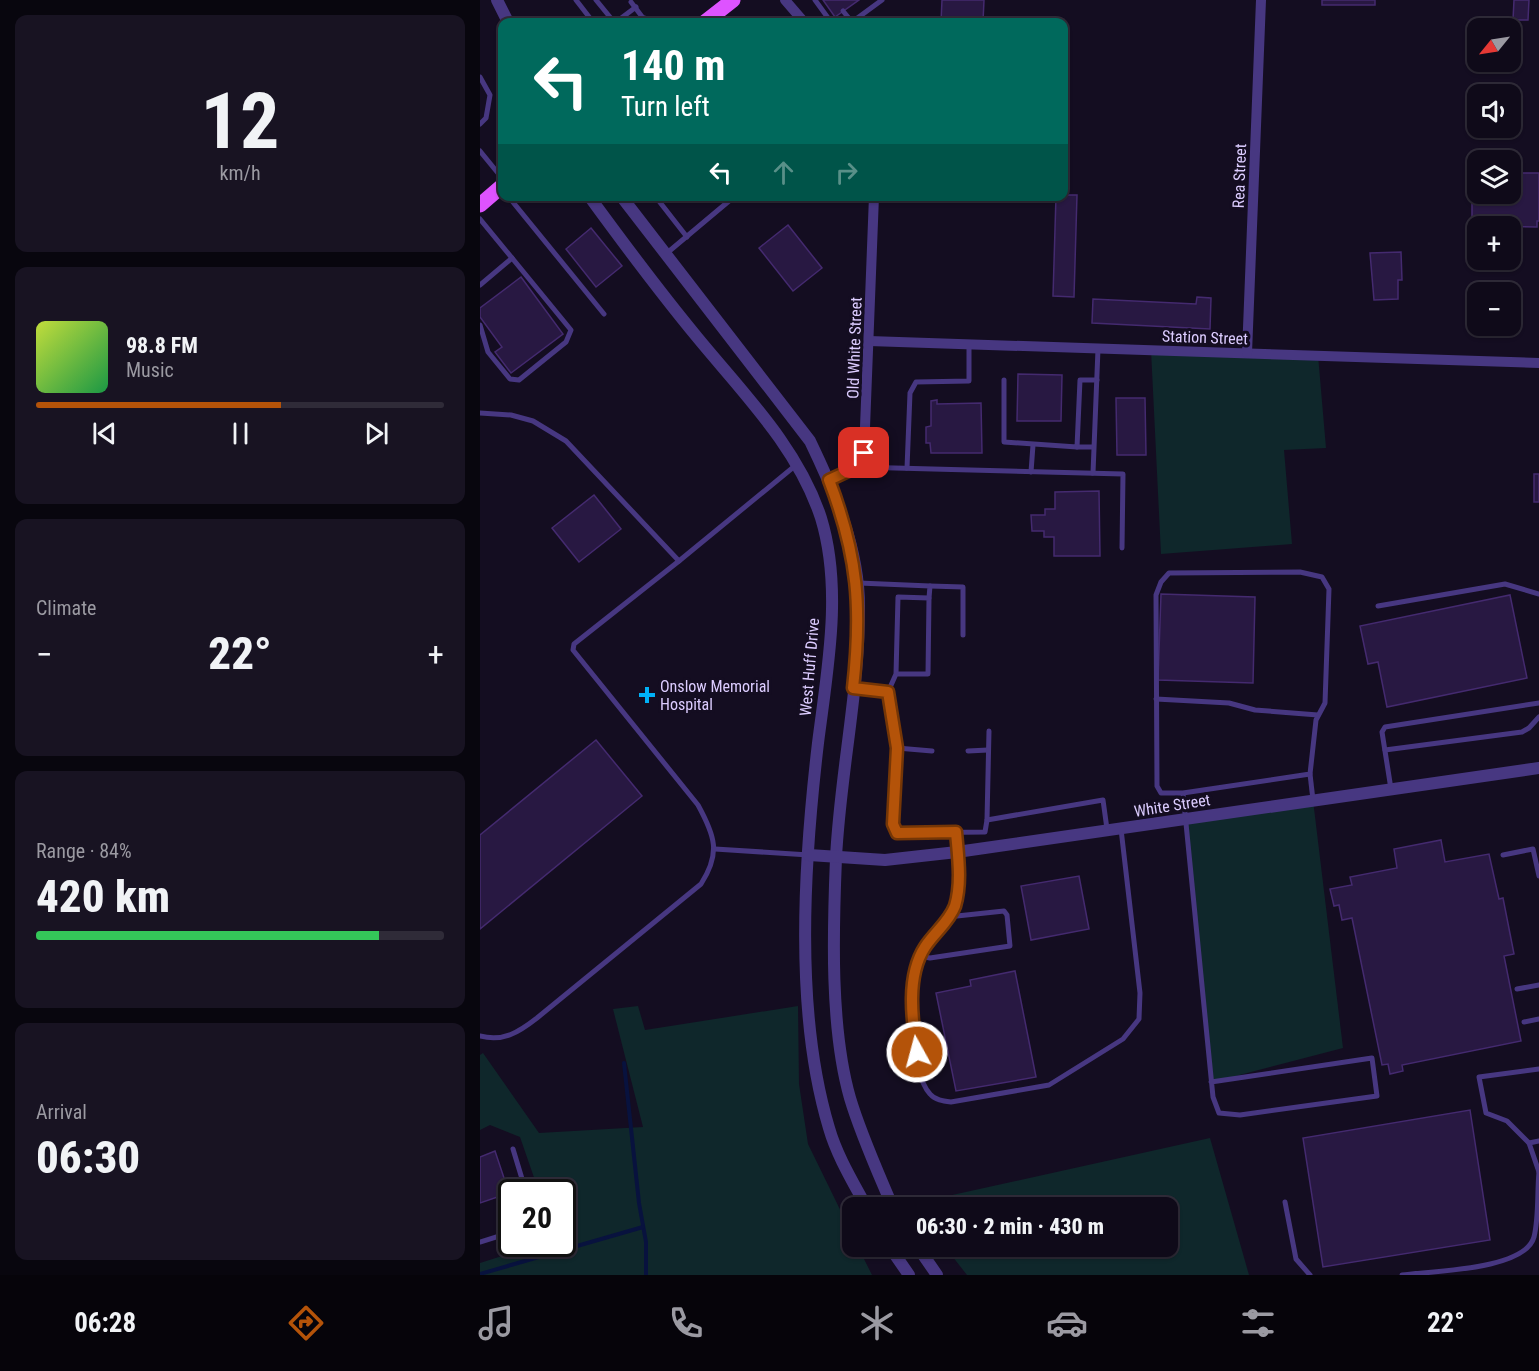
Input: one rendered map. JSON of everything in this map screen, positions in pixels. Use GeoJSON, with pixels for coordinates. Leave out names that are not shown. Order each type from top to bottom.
{"type":"FeatureCollection","features":[{"type":"Feature","properties":{"kind":"main road"},"geometry":{"type":"LineString","coordinates":[[710,18],[733,0]]}},
{"type":"Feature","properties":{"kind":"main road"},"geometry":{"type":"LineString","coordinates":[[480,205],[498,192]]}},
{"type":"Feature","properties":{"kind":"street"},"geometry":{"type":"LineString","coordinates":[[497,0],[506,18]]}},
{"type":"Feature","properties":{"kind":"street"},"geometry":{"type":"LineString","coordinates":[[785,0],[801,18]]}},
{"type":"Feature","properties":{"kind":"street","name":"Rea Street"},"geometry":{"type":"LineString","coordinates":[[1247,353],[1261,0]]}},
{"type":"Feature","properties":{"kind":"street","name":"West Huff Drive"},"geometry":{"type":"LineString","coordinates":[[593,201],[652,282],[775,432],[796,465],[820,518],[831,575],[830,633],[813,788],[809,855],[807,1001],[816,1065],[829,1129],[862,1197]]}},
{"type":"Feature","properties":{"kind":"street"},"geometry":{"type":"LineString","coordinates":[[625,201],[810,441],[829,480],[850,546],[859,608],[836,858],[835,956],[840,1042],[849,1097],[889,1197]]}},
{"type":"Feature","properties":{"kind":"street","name":"Old White Street"},"geometry":{"type":"LineString","coordinates":[[857,467],[864,453],[874,201]]}},
{"type":"Feature","properties":{"kind":"street","name":"Station Street"},"geometry":{"type":"LineString","coordinates":[[869,341],[1539,363]]}},
{"type":"Feature","properties":{"kind":"street"},"geometry":{"type":"LineString","coordinates":[[829,480],[857,467]]}},
{"type":"Feature","properties":{"kind":"street","name":"White Street"},"geometry":{"type":"LineString","coordinates":[[809,855],[885,860],[957,852],[1539,768]]}},
{"type":"Feature","properties":{"kind":"street"},"geometry":{"type":"LineString","coordinates":[[897,1257],[909,1275]]}},
{"type":"Feature","properties":{"kind":"street"},"geometry":{"type":"LineString","coordinates":[[925,1257],[937,1275]]}},
{"type":"Feature","properties":{"kind":"lane"},"geometry":{"type":"LineString","coordinates":[[576,0],[590,18]]}},
{"type":"Feature","properties":{"kind":"lane"},"geometry":{"type":"LineString","coordinates":[[596,0],[612,18]]}},
{"type":"Feature","properties":{"kind":"lane"},"geometry":{"type":"LineString","coordinates":[[815,0],[828,18]]}},
{"type":"Feature","properties":{"kind":"lane"},"geometry":{"type":"LineString","coordinates":[[857,18],[878,1]]}},
{"type":"Feature","properties":{"kind":"lane"},"geometry":{"type":"LineString","coordinates":[[631,2],[644,18]]}},
{"type":"Feature","properties":{"kind":"lane"},"geometry":{"type":"LineString","coordinates":[[621,18],[636,8]]}},
{"type":"Feature","properties":{"kind":"lane"},"geometry":{"type":"LineString","coordinates":[[843,11],[849,18]]}},
{"type":"Feature","properties":{"kind":"lane"},"geometry":{"type":"LineString","coordinates":[[480,77],[490,95],[486,118],[480,124]]}},
{"type":"Feature","properties":{"kind":"lane"},"geometry":{"type":"LineString","coordinates":[[480,151],[498,180]]}},
{"type":"Feature","properties":{"kind":"lane"},"geometry":{"type":"LineString","coordinates":[[513,201],[604,314]]}},
{"type":"Feature","properties":{"kind":"lane"},"geometry":{"type":"LineString","coordinates":[[660,201],[687,237]]}},
{"type":"Feature","properties":{"kind":"lane"},"geometry":{"type":"LineString","coordinates":[[666,255],[729,201]]}},
{"type":"Feature","properties":{"kind":"lane"},"geometry":{"type":"LineString","coordinates":[[480,219],[571,330],[566,342],[519,380],[510,379],[488,352],[480,325]]}},
{"type":"Feature","properties":{"kind":"lane"},"geometry":{"type":"LineString","coordinates":[[480,285],[512,258]]}},
{"type":"Feature","properties":{"kind":"lane"},"geometry":{"type":"LineString","coordinates":[[907,468],[910,393],[916,382],[969,381],[969,344]]}},
{"type":"Feature","properties":{"kind":"lane"},"geometry":{"type":"LineString","coordinates":[[1093,473],[1098,349]]}},
{"type":"Feature","properties":{"kind":"lane"},"geometry":{"type":"LineString","coordinates":[[1004,380],[1004,442],[1093,447]]}},
{"type":"Feature","properties":{"kind":"lane"},"geometry":{"type":"LineString","coordinates":[[1077,447],[1080,380],[1097,380]]}},
{"type":"Feature","properties":{"kind":"lane"},"geometry":{"type":"LineString","coordinates":[[480,413],[512,415],[533,422],[566,441],[679,561]]}},
{"type":"Feature","properties":{"kind":"lane"},"geometry":{"type":"LineString","coordinates":[[1031,472],[1033,445]]}},
{"type":"Feature","properties":{"kind":"lane"},"geometry":{"type":"LineString","coordinates":[[480,1036],[502,1037],[517,1034],[701,884],[710,870],[715,849],[712,830],[698,806],[573,650],[574,644],[796,465]]}},
{"type":"Feature","properties":{"kind":"lane"},"geometry":{"type":"LineString","coordinates":[[857,467],[1123,474],[1122,548]]}},
{"type":"Feature","properties":{"kind":"lane"},"geometry":{"type":"LineString","coordinates":[[1310,774],[1183,793],[1161,793],[1157,786],[1156,595],[1161,582],[1169,573],[1300,573],[1322,577],[1329,589],[1325,703],[1318,715],[1310,774],[1312,800]]}},
{"type":"Feature","properties":{"kind":"lane"},"geometry":{"type":"LineString","coordinates":[[856,583],[963,587],[963,635]]}},
{"type":"Feature","properties":{"kind":"lane"},"geometry":{"type":"LineString","coordinates":[[1378,606],[1505,584],[1539,594]]}},
{"type":"Feature","properties":{"kind":"lane"},"geometry":{"type":"LineString","coordinates":[[896,674],[928,674],[930,586]]}},
{"type":"Feature","properties":{"kind":"lane"},"geometry":{"type":"LineString","coordinates":[[929,598],[898,597],[896,674],[888,692],[897,748],[893,824],[897,833],[985,832],[989,731]]}},
{"type":"Feature","properties":{"kind":"lane"},"geometry":{"type":"LineString","coordinates":[[853,688],[888,692]]}},
{"type":"Feature","properties":{"kind":"lane"},"geometry":{"type":"LineString","coordinates":[[1156,699],[1229,703],[1255,710],[1318,715]]}},
{"type":"Feature","properties":{"kind":"lane"},"geometry":{"type":"LineString","coordinates":[[1391,789],[1382,732],[1385,727],[1539,703]]}},
{"type":"Feature","properties":{"kind":"lane"},"geometry":{"type":"LineString","coordinates":[[1385,750],[1522,732],[1539,717]]}},
{"type":"Feature","properties":{"kind":"lane"},"geometry":{"type":"LineString","coordinates":[[897,748],[932,751]]}},
{"type":"Feature","properties":{"kind":"lane"},"geometry":{"type":"LineString","coordinates":[[968,751],[988,750]]}},
{"type":"Feature","properties":{"kind":"lane"},"geometry":{"type":"LineString","coordinates":[[1183,793],[1211,1082],[1213,1097],[1219,1113],[1240,1115],[1377,1096],[1372,1058],[1211,1082]]}},
{"type":"Feature","properties":{"kind":"lane"},"geometry":{"type":"LineString","coordinates":[[987,820],[1103,800],[1107,831]]}},
{"type":"Feature","properties":{"kind":"lane"},"geometry":{"type":"LineString","coordinates":[[956,832],[957,895],[952,913],[920,956],[913,993],[913,1031],[924,1085],[935,1099],[951,1102],[1049,1085],[1111,1047],[1131,1030],[1139,1018],[1140,1008],[1121,829]]}},
{"type":"Feature","properties":{"kind":"lane"},"geometry":{"type":"LineString","coordinates":[[715,849],[809,855]]}},
{"type":"Feature","properties":{"kind":"lane"},"geometry":{"type":"LineString","coordinates":[[1503,855],[1533,849],[1539,876]]}},
{"type":"Feature","properties":{"kind":"lane"},"geometry":{"type":"LineString","coordinates":[[920,956],[930,958],[1010,946],[1007,915],[1004,911],[957,916],[952,913]]}},
{"type":"Feature","properties":{"kind":"lane"},"geometry":{"type":"LineString","coordinates":[[1517,989],[1539,985]]}},
{"type":"Feature","properties":{"kind":"lane"},"geometry":{"type":"LineString","coordinates":[[1524,1023],[1539,1019]]}},
{"type":"Feature","properties":{"kind":"lane"},"geometry":{"type":"LineString","coordinates":[[1402,1275],[1503,1262],[1526,1252],[1534,1238],[1539,1172],[1530,1143],[1507,1121],[1486,1113],[1479,1077],[1539,1068]]}},
{"type":"Feature","properties":{"kind":"lane"},"geometry":{"type":"LineString","coordinates":[[1530,1143],[1539,1142]]}},
{"type":"Feature","properties":{"kind":"lane"},"geometry":{"type":"LineString","coordinates":[[513,1149],[522,1179]]}},
{"type":"Feature","properties":{"kind":"lane"},"geometry":{"type":"LineString","coordinates":[[1285,1202],[1296,1259],[1310,1275]]}},
{"type":"Feature","properties":{"kind":"lane"},"geometry":{"type":"LineString","coordinates":[[480,1242],[498,1236]]}},
{"type":"Feature","properties":{"kind":"green space"},"geometry":{"type":"Polygon","coordinates":[[[1151,350],[1318,355],[1326,448],[1284,450],[1292,544],[1161,554],[1151,350]]]}},
{"type":"Feature","properties":{"kind":"green space"},"geometry":{"type":"Polygon","coordinates":[[[1313,800],[1343,1048],[1213,1082],[1186,819],[1313,800]]]}},
{"type":"Feature","properties":{"kind":"green space"},"geometry":{"type":"Polygon","coordinates":[[[638,1006],[645,1030],[798,1006],[799,1084],[808,1144],[842,1214],[842,1257],[863,1257],[872,1275],[480,1275],[480,1263],[499,1257],[576,1257],[576,1179],[535,1179],[520,1137],[490,1125],[480,1130],[480,1055],[483,1053],[539,1133],[643,1127],[613,1009],[638,1006]]]}},
{"type":"Feature","properties":{"kind":"green space"},"geometry":{"type":"Polygon","coordinates":[[[1210,1138],[1249,1275],[967,1275],[953,1257],[1178,1257],[1178,1197],[943,1197],[1210,1138]]]}},
{"type":"Feature","properties":{"kind":"building"},"geometry":{"type":"Polygon","coordinates":[[[823,0],[859,0],[835,17],[823,0]]]}},
{"type":"Feature","properties":{"kind":"building"},"geometry":{"type":"Polygon","coordinates":[[[942,0],[984,0],[983,18],[941,18],[942,0]]]}},
{"type":"Feature","properties":{"kind":"building"},"geometry":{"type":"Polygon","coordinates":[[[1322,0],[1375,0],[1375,5],[1322,5],[1322,0]]]}},
{"type":"Feature","properties":{"kind":"building"},"geometry":{"type":"Polygon","coordinates":[[[1514,0],[1529,0],[1528,20],[1513,18],[1514,0]]]}},
{"type":"Feature","properties":{"kind":"building"},"geometry":{"type":"Polygon","coordinates":[[[1521,173],[1539,173],[1537,227],[1521,227],[1521,216],[1472,216],[1472,204],[1521,204],[1521,173]]]}},
{"type":"Feature","properties":{"kind":"building"},"geometry":{"type":"Polygon","coordinates":[[[1068,195],[1077,195],[1074,297],[1053,296],[1056,201],[1068,201],[1068,195]]]}},
{"type":"Feature","properties":{"kind":"building"},"geometry":{"type":"Polygon","coordinates":[[[788,225],[822,268],[793,291],[759,248],[788,225]]]}},
{"type":"Feature","properties":{"kind":"building"},"geometry":{"type":"Polygon","coordinates":[[[591,228],[622,266],[596,287],[566,249],[591,228]]]}},
{"type":"Feature","properties":{"kind":"building"},"geometry":{"type":"Polygon","coordinates":[[[1401,252],[1402,280],[1398,280],[1398,299],[1374,300],[1370,253],[1401,252]]]}},
{"type":"Feature","properties":{"kind":"building"},"geometry":{"type":"Polygon","coordinates":[[[521,277],[563,334],[511,373],[495,352],[502,347],[480,317],[480,308],[521,277]]]}},
{"type":"Feature","properties":{"kind":"building"},"geometry":{"type":"Polygon","coordinates":[[[1197,297],[1211,298],[1210,329],[1092,323],[1093,299],[1196,304],[1197,297]]]}},
{"type":"Feature","properties":{"kind":"building"},"geometry":{"type":"Polygon","coordinates":[[[1018,374],[1062,375],[1061,421],[1017,421],[1018,374]]]}},
{"type":"Feature","properties":{"kind":"building"},"geometry":{"type":"Polygon","coordinates":[[[1116,398],[1145,398],[1146,455],[1117,455],[1116,398]]]}},
{"type":"Feature","properties":{"kind":"building"},"geometry":{"type":"Polygon","coordinates":[[[937,400],[937,404],[981,403],[982,453],[931,453],[930,443],[926,443],[926,427],[931,426],[931,401],[937,400]]]}},
{"type":"Feature","properties":{"kind":"building"},"geometry":{"type":"Polygon","coordinates":[[[1534,474],[1539,474],[1539,502],[1534,502],[1534,474]]]}},
{"type":"Feature","properties":{"kind":"building"},"geometry":{"type":"Polygon","coordinates":[[[1099,491],[1100,556],[1054,556],[1054,537],[1044,537],[1044,531],[1032,531],[1031,515],[1045,515],[1045,509],[1055,509],[1055,492],[1099,491]]]}},
{"type":"Feature","properties":{"kind":"building"},"geometry":{"type":"Polygon","coordinates":[[[594,495],[621,529],[579,562],[552,528],[594,495]]]}},
{"type":"Feature","properties":{"kind":"building"},"geometry":{"type":"Polygon","coordinates":[[[1161,594],[1255,597],[1253,683],[1158,680],[1161,594]]]}},
{"type":"Feature","properties":{"kind":"building"},"geometry":{"type":"Polygon","coordinates":[[[1510,595],[1527,678],[1387,707],[1378,662],[1368,664],[1360,626],[1510,595]]]}},
{"type":"Feature","properties":{"kind":"building"},"geometry":{"type":"Polygon","coordinates":[[[596,740],[642,796],[480,929],[480,835],[596,740]]]}},
{"type":"Feature","properties":{"kind":"building"},"geometry":{"type":"Polygon","coordinates":[[[1441,840],[1445,862],[1489,854],[1499,899],[1503,898],[1514,954],[1504,956],[1521,1041],[1402,1065],[1403,1071],[1390,1074],[1388,1064],[1382,1065],[1352,918],[1342,920],[1339,905],[1334,906],[1330,889],[1352,885],[1350,877],[1397,868],[1394,849],[1441,840]]]}},
{"type":"Feature","properties":{"kind":"building"},"geometry":{"type":"Polygon","coordinates":[[[1079,876],[1089,929],[1031,940],[1021,886],[1079,876]]]}},
{"type":"Feature","properties":{"kind":"building"},"geometry":{"type":"Polygon","coordinates":[[[1015,971],[1036,1077],[956,1091],[936,993],[971,986],[970,980],[1015,971]]]}},
{"type":"Feature","properties":{"kind":"building"},"geometry":{"type":"Polygon","coordinates":[[[1470,1110],[1490,1240],[1323,1267],[1303,1138],[1470,1110]]]}},
{"type":"Feature","properties":{"kind":"building"},"geometry":{"type":"Polygon","coordinates":[[[495,1151],[504,1179],[498,1179],[498,1197],[480,1203],[480,1157],[495,1151]]]}},
{"type":"Feature","properties":{"kind":"waterway"},"geometry":{"type":"LineString","coordinates":[[624,1063],[639,1203],[646,1242],[646,1275]]}},
{"type":"Feature","properties":{"kind":"waterway"},"geometry":{"type":"LineString","coordinates":[[480,1274],[643,1227]]}},
{"type":"Feature","properties":{"kind":"place","name":"Onslow Memorial Hospital"},"geometry":{"type":"Point","coordinates":[647,695]}},
{"type":"Feature","properties":{"kind":"route"},"geometry":{"type":"LineString","coordinates":[[864,453],[857,467],[829,480],[850,546],[859,608],[853,688],[888,692],[897,748],[893,824],[897,833],[956,832],[959,877],[955,905],[952,913],[924,947],[917,967],[912,1011],[917,1052]]}}]}
